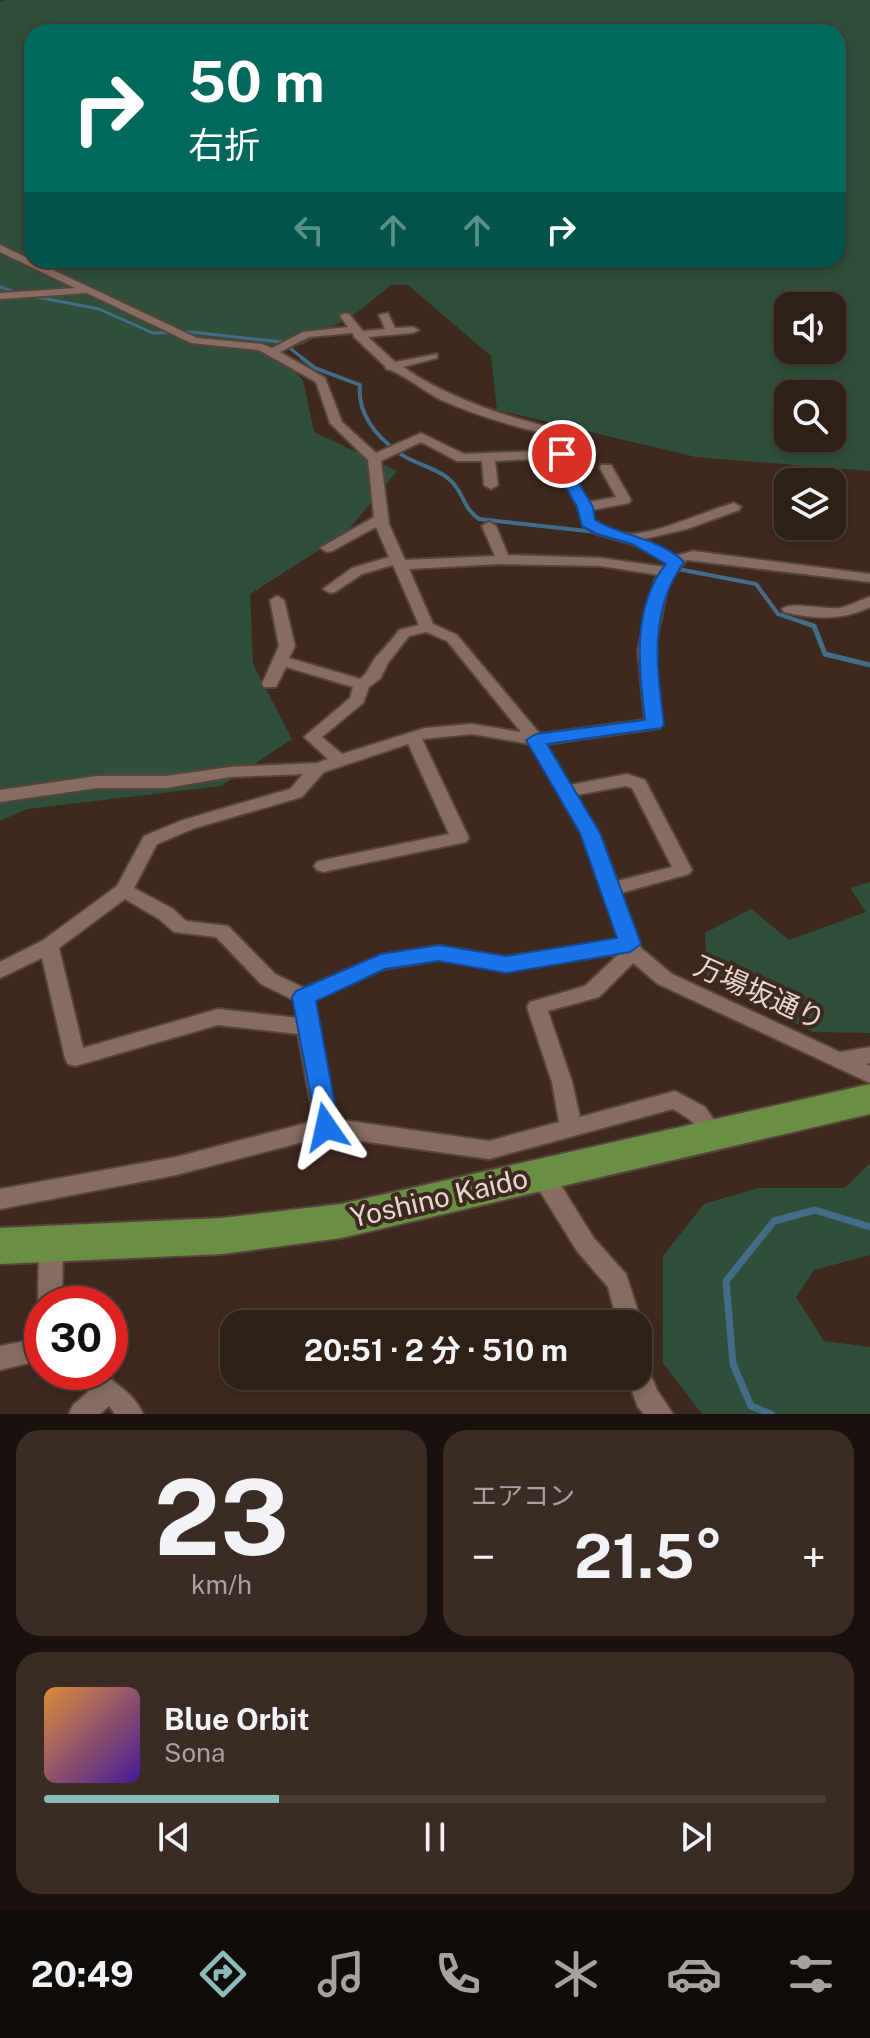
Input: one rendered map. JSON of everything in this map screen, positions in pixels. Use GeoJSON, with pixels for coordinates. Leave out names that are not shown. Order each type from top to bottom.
{"type":"FeatureCollection","features":[{"type":"Feature","properties":{"kind":"highway","name":"Yoshino Kaido"},"geometry":{"type":"LineString","coordinates":[[0,1246],[222,1236],[341,1221],[870,1099]]}},
{"type":"Feature","properties":{"kind":"street"},"geometry":{"type":"LineString","coordinates":[[0,248],[24,259]]}},
{"type":"Feature","properties":{"kind":"street"},"geometry":{"type":"LineString","coordinates":[[43,268],[195,341],[274,351],[321,380],[336,423],[374,459],[381,519],[427,627]]}},
{"type":"Feature","properties":{"kind":"street"},"geometry":{"type":"LineString","coordinates":[[0,296],[90,290]]}},
{"type":"Feature","properties":{"kind":"street"},"geometry":{"type":"LineString","coordinates":[[384,315],[392,333]]}},
{"type":"Feature","properties":{"kind":"street"},"geometry":{"type":"LineString","coordinates":[[345,316],[356,332],[404,378],[462,404],[567,436],[568,446],[559,462],[585,507],[588,522],[602,531],[630,538],[670,569]]}},
{"type":"Feature","properties":{"kind":"street"},"geometry":{"type":"LineString","coordinates":[[274,351],[307,334],[413,330]]}},
{"type":"Feature","properties":{"kind":"street"},"geometry":{"type":"LineString","coordinates":[[390,367],[433,356]]}},
{"type":"Feature","properties":{"kind":"street"},"geometry":{"type":"LineString","coordinates":[[374,459],[421,437],[462,458],[562,454]]}},
{"type":"Feature","properties":{"kind":"street"},"geometry":{"type":"LineString","coordinates":[[488,458],[491,485]]}},
{"type":"Feature","properties":{"kind":"street"},"geometry":{"type":"LineString","coordinates":[[585,507],[624,500],[606,468]]}},
{"type":"Feature","properties":{"kind":"street"},"geometry":{"type":"LineString","coordinates":[[630,538],[682,526],[734,507]]}},
{"type":"Feature","properties":{"kind":"street"},"geometry":{"type":"LineString","coordinates":[[327,548],[381,519]]}},
{"type":"Feature","properties":{"kind":"street"},"geometry":{"type":"LineString","coordinates":[[489,526],[503,559]]}},
{"type":"Feature","properties":{"kind":"street"},"geometry":{"type":"LineString","coordinates":[[0,796],[97,782],[166,782],[230,772],[289,772],[318,768],[413,737],[472,729],[536,740],[654,724],[646,650],[662,580],[670,569],[693,555],[870,578]]}},
{"type":"Feature","properties":{"kind":"street"},"geometry":{"type":"LineString","coordinates":[[330,589],[357,571],[399,562],[604,560],[670,569]]}},
{"type":"Feature","properties":{"kind":"street"},"geometry":{"type":"LineString","coordinates":[[270,684],[287,646],[277,600]]}},
{"type":"Feature","properties":{"kind":"street"},"geometry":{"type":"LineString","coordinates":[[789,609],[814,615],[858,610],[870,601]]}},
{"type":"Feature","properties":{"kind":"street"},"geometry":{"type":"LineString","coordinates":[[340,761],[312,737],[357,700],[362,685],[374,676],[381,661],[404,633],[427,627],[452,638],[536,740],[566,791],[590,833],[632,948]]}},
{"type":"Feature","properties":{"kind":"street"},"geometry":{"type":"LineString","coordinates":[[280,660],[362,685]]}},
{"type":"Feature","properties":{"kind":"street"},"geometry":{"type":"LineString","coordinates":[[323,866],[460,838],[413,737]]}},
{"type":"Feature","properties":{"kind":"street"},"geometry":{"type":"LineString","coordinates":[[0,971],[49,946],[124,890],[150,840],[189,824],[296,793],[318,768]]}},
{"type":"Feature","properties":{"kind":"street"},"geometry":{"type":"LineString","coordinates":[[566,791],[627,780],[639,784],[683,870],[611,889]]}},
{"type":"Feature","properties":{"kind":"street"},"geometry":{"type":"LineString","coordinates":[[124,890],[166,914],[181,927],[221,931],[268,979],[304,997]]}},
{"type":"Feature","properties":{"kind":"street"},"geometry":{"type":"LineString","coordinates":[[49,946],[75,1058],[218,1017],[307,1027]]}},
{"type":"Feature","properties":{"kind":"street"},"geometry":{"type":"LineString","coordinates":[[304,997],[381,962],[439,953],[506,964],[632,948]]}},
{"type":"Feature","properties":{"kind":"street"},"geometry":{"type":"LineString","coordinates":[[571,1127],[562,1082],[537,1007],[592,992],[632,948]]}},
{"type":"Feature","properties":{"kind":"street","name":"万場坂通り"},"geometry":{"type":"LineString","coordinates":[[632,948],[665,979],[870,1075]]}},
{"type":"Feature","properties":{"kind":"street"},"geometry":{"type":"LineString","coordinates":[[304,997],[326,1127]]}},
{"type":"Feature","properties":{"kind":"street"},"geometry":{"type":"LineString","coordinates":[[841,1060],[870,1055]]}},
{"type":"Feature","properties":{"kind":"street"},"geometry":{"type":"LineString","coordinates":[[0,1199],[176,1166],[326,1127],[489,1150],[675,1100],[697,1113],[712,1133]]}},
{"type":"Feature","properties":{"kind":"street"},"geometry":{"type":"LineString","coordinates":[[541,1173],[585,1244],[618,1282],[626,1310]]}},
{"type":"Feature","properties":{"kind":"street"},"geometry":{"type":"LineString","coordinates":[[50,1286],[51,1244]]}},
{"type":"Feature","properties":{"kind":"street"},"geometry":{"type":"LineString","coordinates":[[0,1358],[24,1353]]}},
{"type":"Feature","properties":{"kind":"street"},"geometry":{"type":"LineString","coordinates":[[644,1390],[660,1414]]}},
{"type":"Feature","properties":{"kind":"street"},"geometry":{"type":"LineString","coordinates":[[82,1414],[106,1392],[118,1398],[130,1414]]}},
{"type":"Feature","properties":{"kind":"green space"},"geometry":{"type":"Polygon","coordinates":[[[870,0],[870,471],[696,457],[497,410],[491,356],[408,285],[391,285],[359,311],[304,344],[275,351],[303,380],[314,432],[397,471],[346,533],[250,594],[253,664],[292,739],[221,786],[27,809],[0,821],[0,2],[870,0]]]}},
{"type":"Feature","properties":{"kind":"green space"},"geometry":{"type":"Polygon","coordinates":[[[870,882],[870,1033],[813,1032],[707,978],[705,933],[751,909],[789,940],[866,912],[850,888],[870,882]]]}},
{"type":"Feature","properties":{"kind":"green space"},"geometry":{"type":"Polygon","coordinates":[[[870,1163],[870,1255],[814,1270],[796,1297],[824,1341],[870,1347],[870,1414],[702,1414],[663,1363],[663,1256],[704,1204],[758,1188],[845,1188],[870,1163]]]}},
{"type":"Feature","properties":{"kind":"waterway"},"geometry":{"type":"LineString","coordinates":[[0,287],[18,293]]}},
{"type":"Feature","properties":{"kind":"waterway"},"geometry":{"type":"LineString","coordinates":[[32,296],[99,309],[153,333],[191,332],[282,342],[305,360]]}},
{"type":"Feature","properties":{"kind":"waterway"},"geometry":{"type":"LineString","coordinates":[[302,358],[315,368],[360,385],[365,414],[383,439],[399,453],[449,479],[479,519],[596,532]]}},
{"type":"Feature","properties":{"kind":"waterway"},"geometry":{"type":"LineString","coordinates":[[650,553],[678,569],[756,584],[778,614],[814,626],[825,654],[870,665]]}},
{"type":"Feature","properties":{"kind":"waterway"},"geometry":{"type":"LineString","coordinates":[[771,1414],[751,1406],[733,1364],[726,1281],[774,1221],[815,1210],[870,1227]]}},
{"type":"Feature","properties":{"kind":"route"},"geometry":{"type":"LineString","coordinates":[[326,1127],[304,997],[381,962],[439,953],[506,964],[630,944],[590,833],[536,740],[654,724],[646,650],[653,632],[662,580],[676,562],[638,541],[602,531],[588,522],[585,507],[559,462],[562,454]]}}]}
